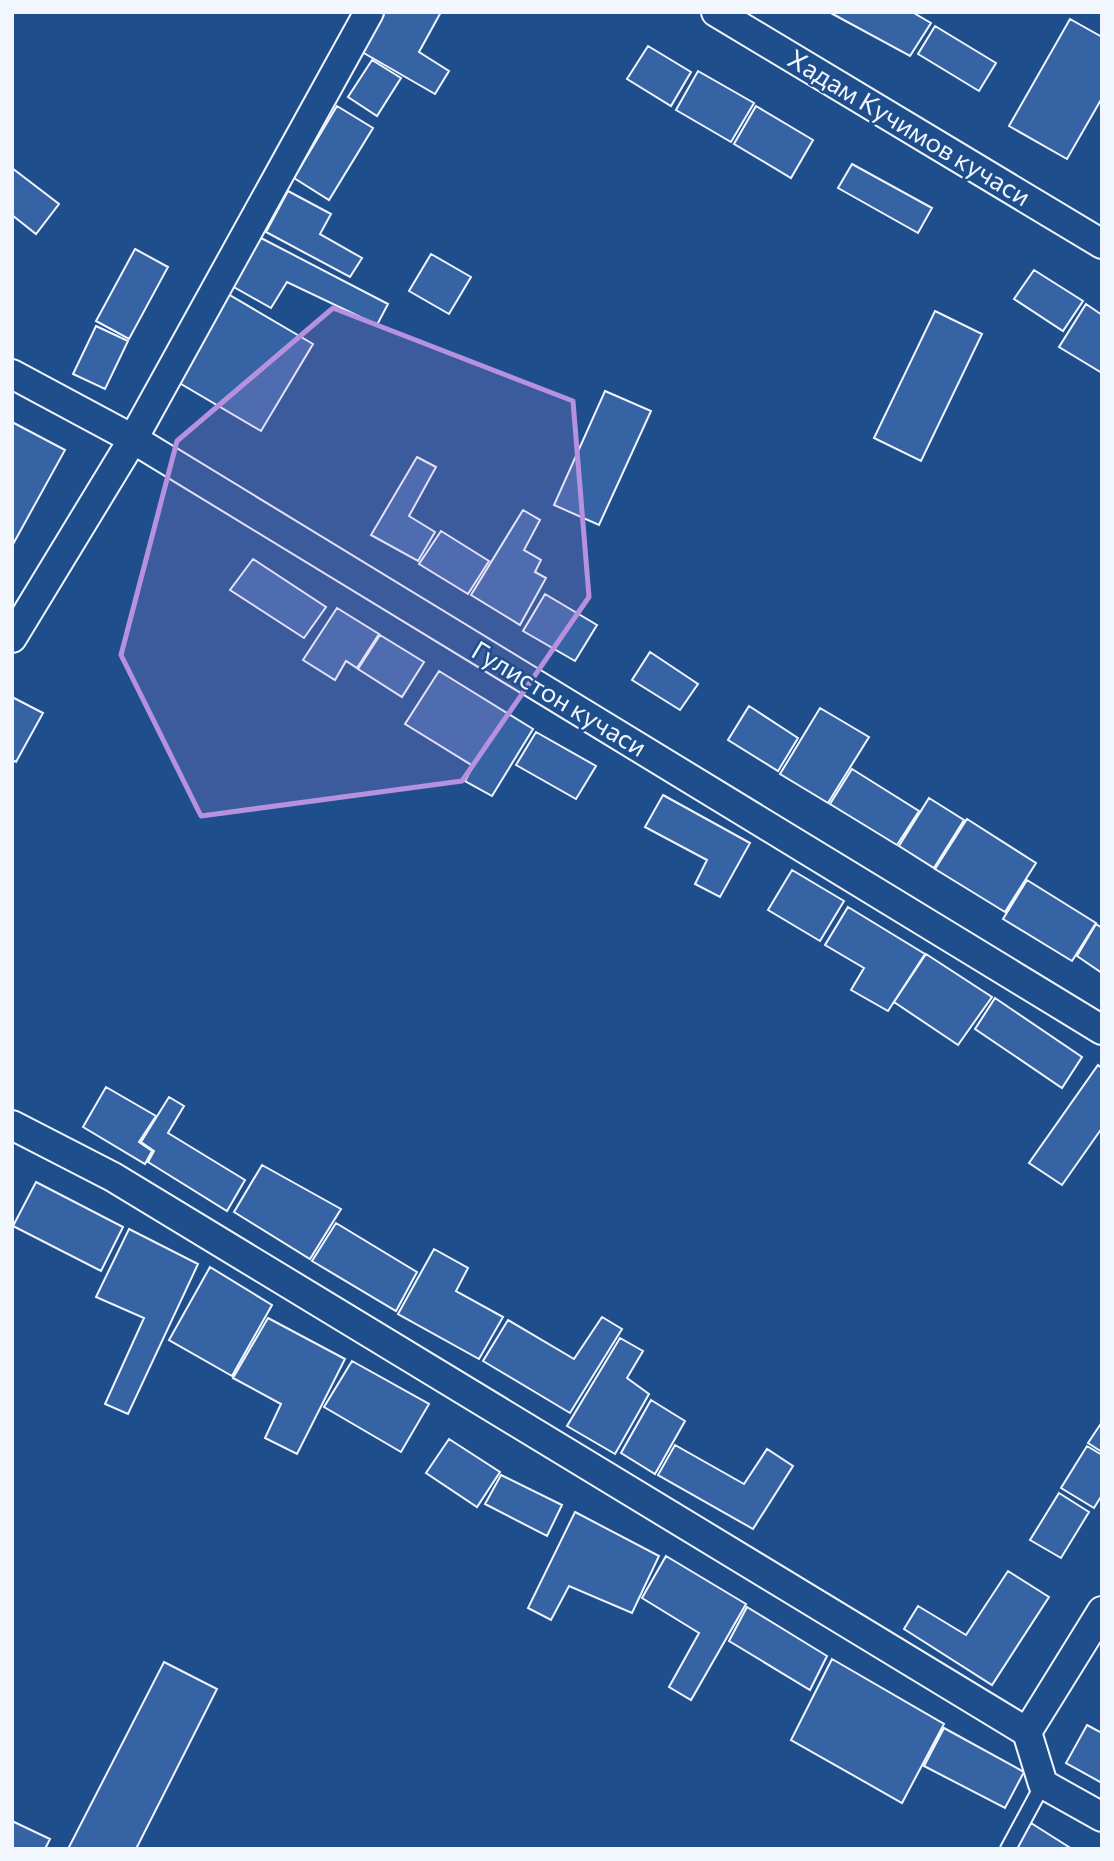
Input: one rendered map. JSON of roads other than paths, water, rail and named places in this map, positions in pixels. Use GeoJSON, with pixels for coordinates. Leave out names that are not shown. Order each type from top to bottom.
{"type":"FeatureCollection","features":[{"type":"Feature","properties":{"kind":"street"},"geometry":{"type":"LineString","coordinates":[[12,638],[133,439],[369,12]]}},
{"type":"Feature","properties":{"kind":"street","name":"Хадам Кучимов кучаси"},"geometry":{"type":"LineString","coordinates":[[716,12],[1102,244]]}},
{"type":"Feature","properties":{"kind":"street","name":"Гулистон кучаси"},"geometry":{"type":"LineString","coordinates":[[12,374],[133,439],[1102,1030]]}},
{"type":"Feature","properties":{"kind":"street"},"geometry":{"type":"LineString","coordinates":[[12,1125],[113,1177],[1027,1732],[1044,1784],[1102,1817]]}},
{"type":"Feature","properties":{"kind":"street"},"geometry":{"type":"LineString","coordinates":[[1027,1732],[1102,1611]]}},
{"type":"Feature","properties":{"kind":"lane"},"geometry":{"type":"LineString","coordinates":[[1008,1849],[1044,1784]]}}]}
